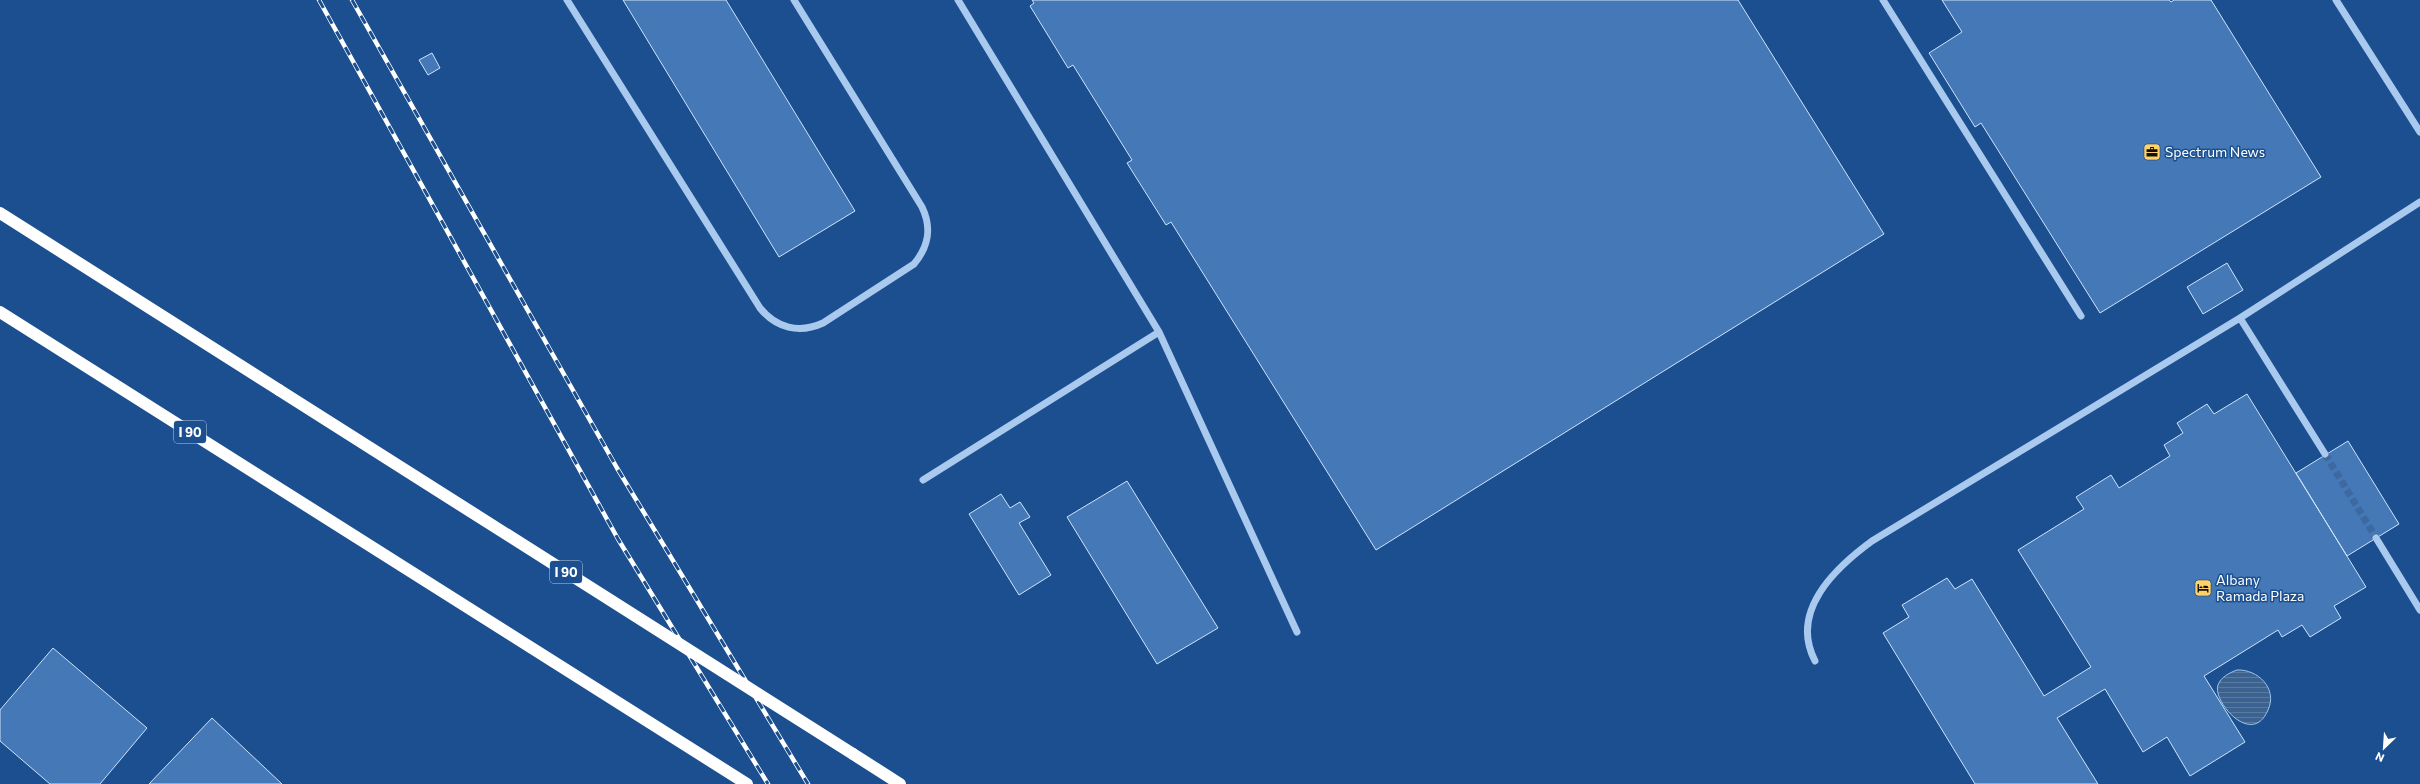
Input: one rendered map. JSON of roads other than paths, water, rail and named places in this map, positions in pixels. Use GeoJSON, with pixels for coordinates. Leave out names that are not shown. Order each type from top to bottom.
{"type":"FeatureCollection","features":[{"type":"Feature","properties":{"kind":"highway","name":"I 90"},"geometry":{"type":"LineString","coordinates":[[0,213],[900,784]]}},
{"type":"Feature","properties":{"kind":"highway","name":"I 90"},"geometry":{"type":"LineString","coordinates":[[0,312],[747,784]]}},
{"type":"Feature","properties":{"kind":"street"},"geometry":{"type":"LineString","coordinates":[[567,0],[760,308],[780,325],[788,328],[806,329],[822,323],[914,264],[925,250],[929,233],[928,223],[922,207],[794,0]]}},
{"type":"Feature","properties":{"kind":"street"},"geometry":{"type":"LineString","coordinates":[[958,0],[1159,332],[1297,632]]}},
{"type":"Feature","properties":{"kind":"street"},"geometry":{"type":"LineString","coordinates":[[1883,0],[2081,316]]}},
{"type":"Feature","properties":{"kind":"street"},"geometry":{"type":"LineString","coordinates":[[2336,0],[2420,132]]}},
{"type":"Feature","properties":{"kind":"street"},"geometry":{"type":"LineString","coordinates":[[1815,661],[1809,650],[1807,636],[1810,612],[1827,581],[1851,558],[1872,541],[2240,318],[2420,202]]}},
{"type":"Feature","properties":{"kind":"street"},"geometry":{"type":"LineString","coordinates":[[2240,318],[2325,454]]}},
{"type":"Feature","properties":{"kind":"street"},"geometry":{"type":"LineString","coordinates":[[923,480],[1159,332]]}},
{"type":"Feature","properties":{"kind":"street"},"geometry":{"type":"LineString","coordinates":[[2376,538],[2420,610]]}},
{"type":"Feature","properties":{"kind":"water"},"geometry":{"type":"Polygon","coordinates":[[[2237,670],[2252,673],[2259,677],[2268,688],[2270,702],[2268,710],[2261,720],[2253,724],[2244,723],[2235,718],[2221,701],[2218,692],[2218,685],[2221,680],[2228,674],[2237,670]]]}},
{"type":"Feature","properties":{"kind":"tunnel"},"geometry":{"type":"LineString","coordinates":[[2325,454],[2376,538]]}},
{"type":"Feature","properties":{"kind":"railway"},"geometry":{"type":"LineString","coordinates":[[319,0],[618,539],[768,784]]}},
{"type":"Feature","properties":{"kind":"railway"},"geometry":{"type":"LineString","coordinates":[[352,0],[617,468],[808,784]]}},
{"type":"Feature","properties":{"kind":"place","name":"Spectrum News"},"geometry":{"type":"Point","coordinates":[2152,152]}},
{"type":"Feature","properties":{"kind":"place","name":"Albany Ramada Plaza"},"geometry":{"type":"Point","coordinates":[2203,588]}}]}
